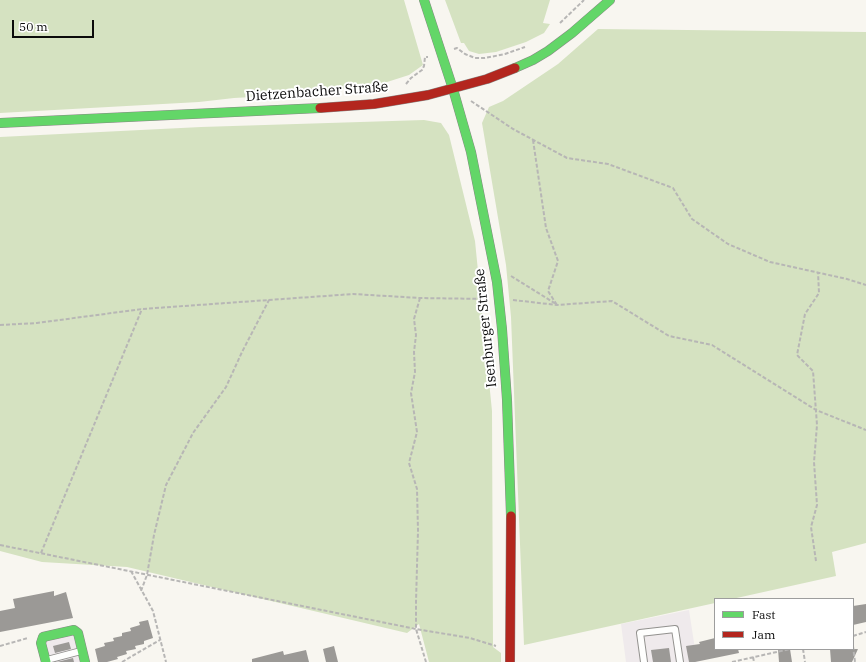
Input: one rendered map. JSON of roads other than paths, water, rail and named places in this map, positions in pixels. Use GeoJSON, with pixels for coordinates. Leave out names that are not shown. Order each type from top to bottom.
{"type":"FeatureCollection","features":[{"type":"Feature","properties":{"kind":"main road","name":"Isenburger Straße"},"geometry":{"type":"LineString","coordinates":[[424,0],[453,89],[477,178],[497,282],[507,400],[511,516],[510,662]]}},
{"type":"Feature","properties":{"kind":"main road","name":"Dietzenbacher Straße"},"geometry":{"type":"LineString","coordinates":[[0,123],[307,109],[391,101],[428,95],[492,77],[533,60],[548,51],[610,0]]}},
{"type":"Feature","properties":{"kind":"main road"},"geometry":{"type":"LineString","coordinates":[[46,661],[41,643],[43,637],[74,630],[78,633],[86,662]]}},
{"type":"Feature","properties":{"kind":"lane"},"geometry":{"type":"LineString","coordinates":[[644,662],[640,633],[675,629],[680,662]]}},
{"type":"Feature","properties":{"kind":"lane"},"geometry":{"type":"LineString","coordinates":[[46,661],[83,651]]}}]}
